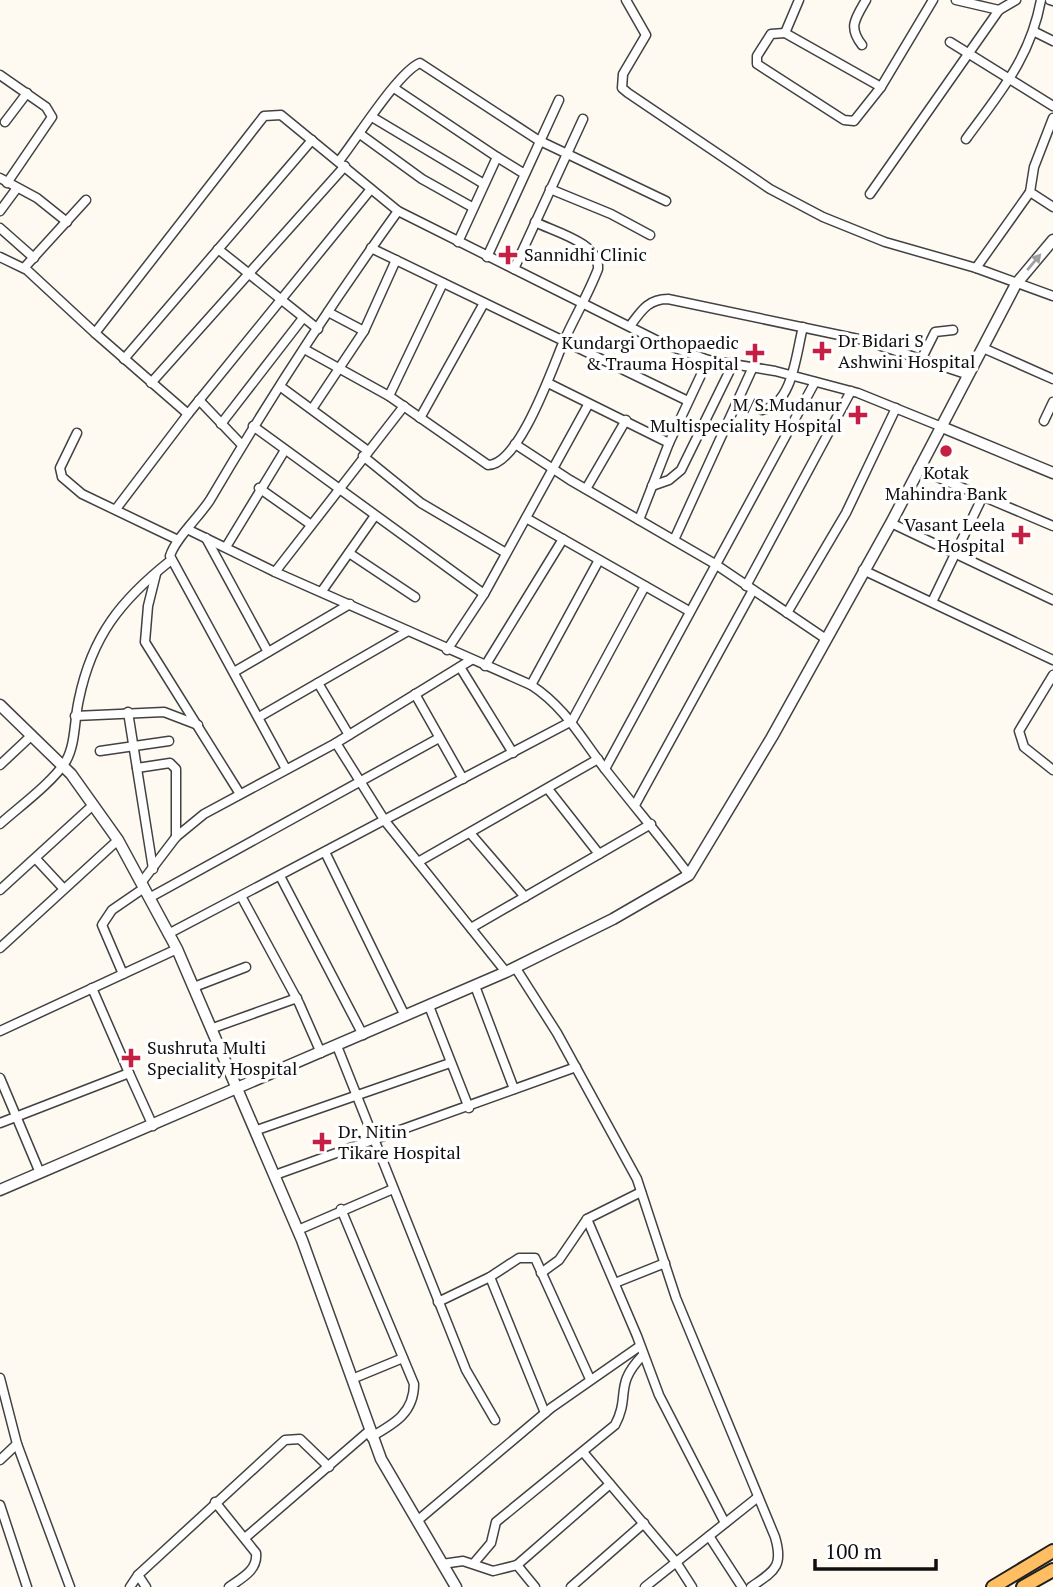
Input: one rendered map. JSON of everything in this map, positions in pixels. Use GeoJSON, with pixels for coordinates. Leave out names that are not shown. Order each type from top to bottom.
{"type":"FeatureCollection","features":[{"type":"Feature","properties":{"kind":"main road"},"geometry":{"type":"LineString","coordinates":[[993,1587],[1053,1551]]}},
{"type":"Feature","properties":{"kind":"main road"},"geometry":{"type":"LineString","coordinates":[[1023,1587],[1053,1570]]}},
{"type":"Feature","properties":{"kind":"street"},"geometry":{"type":"LineString","coordinates":[[626,0],[646,35],[621,79],[622,88],[628,93],[770,189],[823,217],[885,242],[976,268],[1053,296]]}},
{"type":"Feature","properties":{"kind":"street"},"geometry":{"type":"LineString","coordinates":[[785,33],[799,0]]}},
{"type":"Feature","properties":{"kind":"street"},"geometry":{"type":"LineString","coordinates":[[862,46],[854,35],[853,22],[866,0]]}},
{"type":"Feature","properties":{"kind":"street"},"geometry":{"type":"LineString","coordinates":[[881,87],[785,33],[771,34],[757,55],[757,64],[844,120],[855,121],[881,87],[933,0]]}},
{"type":"Feature","properties":{"kind":"street"},"geometry":{"type":"LineString","coordinates":[[956,0],[999,10]]}},
{"type":"Feature","properties":{"kind":"street"},"geometry":{"type":"LineString","coordinates":[[870,194],[999,10],[1016,0]]}},
{"type":"Feature","properties":{"kind":"street"},"geometry":{"type":"LineString","coordinates":[[966,139],[1009,79],[1035,32],[1041,0]]}},
{"type":"Feature","properties":{"kind":"street"},"geometry":{"type":"LineString","coordinates":[[1035,32],[1053,41]]}},
{"type":"Feature","properties":{"kind":"street"},"geometry":{"type":"LineString","coordinates":[[950,42],[1053,106]]}},
{"type":"Feature","properties":{"kind":"street"},"geometry":{"type":"LineString","coordinates":[[151,383],[248,275],[342,164],[372,117],[414,65],[426,65],[538,139],[666,201]]}},
{"type":"Feature","properties":{"kind":"street"},"geometry":{"type":"LineString","coordinates":[[0,75],[46,107],[52,117],[3,181],[37,198],[66,222]]}},
{"type":"Feature","properties":{"kind":"street"},"geometry":{"type":"LineString","coordinates":[[394,88],[523,173]]}},
{"type":"Feature","properties":{"kind":"street"},"geometry":{"type":"LineString","coordinates":[[5,122],[27,93]]}},
{"type":"Feature","properties":{"kind":"street"},"geometry":{"type":"LineString","coordinates":[[487,257],[538,139],[559,100]]}},
{"type":"Feature","properties":{"kind":"street"},"geometry":{"type":"LineString","coordinates":[[95,333],[264,116],[281,115],[398,211],[630,326],[708,360],[734,362],[851,391],[1053,473]]}},
{"type":"Feature","properties":{"kind":"street"},"geometry":{"type":"LineString","coordinates":[[372,117],[484,184]]}},
{"type":"Feature","properties":{"kind":"street"},"geometry":{"type":"LineString","coordinates":[[976,268],[1030,192],[1034,167],[1053,118]]}},
{"type":"Feature","properties":{"kind":"street"},"geometry":{"type":"LineString","coordinates":[[514,268],[583,119]]}},
{"type":"Feature","properties":{"kind":"street"},"geometry":{"type":"LineString","coordinates":[[360,134],[422,179],[472,207]]}},
{"type":"Feature","properties":{"kind":"street"},"geometry":{"type":"LineString","coordinates":[[124,359],[312,140]]}},
{"type":"Feature","properties":{"kind":"street"},"geometry":{"type":"LineString","coordinates":[[458,242],[497,158]]}},
{"type":"Feature","properties":{"kind":"street"},"geometry":{"type":"LineString","coordinates":[[0,211],[17,188]]}},
{"type":"Feature","properties":{"kind":"street"},"geometry":{"type":"LineString","coordinates":[[116,509],[199,400],[371,189]]}},
{"type":"Feature","properties":{"kind":"street"},"geometry":{"type":"LineString","coordinates":[[550,189],[611,214],[650,235]]}},
{"type":"Feature","properties":{"kind":"street"},"geometry":{"type":"LineString","coordinates":[[1030,192],[1053,207]]}},
{"type":"Feature","properties":{"kind":"street"},"geometry":{"type":"LineString","coordinates":[[24,268],[86,200]]}},
{"type":"Feature","properties":{"kind":"street"},"geometry":{"type":"LineString","coordinates":[[286,768],[170,561],[171,551],[178,540],[190,530],[253,426],[398,211]]}},
{"type":"Feature","properties":{"kind":"street"},"geometry":{"type":"LineString","coordinates":[[306,350],[389,396],[488,466],[499,462],[515,444],[548,383],[598,269],[595,254],[536,222]]}},
{"type":"Feature","properties":{"kind":"street"},"geometry":{"type":"LineString","coordinates":[[0,228],[34,258]]}},
{"type":"Feature","properties":{"kind":"street"},"geometry":{"type":"LineString","coordinates":[[0,1190],[511,970],[613,919],[689,875],[891,523],[1016,284],[1053,240]]}},
{"type":"Feature","properties":{"kind":"street"},"geometry":{"type":"LineString","coordinates":[[371,248],[688,401]]}},
{"type":"Feature","properties":{"kind":"street"},"geometry":{"type":"LineString","coordinates":[[218,249],[279,301],[318,329]]}},
{"type":"Feature","properties":{"kind":"street"},"geometry":{"type":"LineString","coordinates":[[0,257],[24,268],[188,414]]}},
{"type":"Feature","properties":{"kind":"street"},"geometry":{"type":"LineString","coordinates":[[312,409],[364,331],[396,260]]}},
{"type":"Feature","properties":{"kind":"street"},"geometry":{"type":"LineString","coordinates":[[389,396],[443,283]]}},
{"type":"Feature","properties":{"kind":"street"},"geometry":{"type":"LineString","coordinates":[[630,326],[648,304],[657,299],[668,299],[863,340],[969,375]]}},
{"type":"Feature","properties":{"kind":"street"},"geometry":{"type":"LineString","coordinates":[[420,418],[484,303]]}},
{"type":"Feature","properties":{"kind":"street"},"geometry":{"type":"LineString","coordinates":[[328,312],[364,331]]}},
{"type":"Feature","properties":{"kind":"street"},"geometry":{"type":"LineString","coordinates":[[221,424],[303,318]]}},
{"type":"Feature","properties":{"kind":"street"},"geometry":{"type":"LineString","coordinates":[[762,410],[771,409],[780,402],[791,375],[803,327]]}},
{"type":"Feature","properties":{"kind":"street"},"geometry":{"type":"LineString","coordinates":[[922,358],[935,332],[953,330]]}},
{"type":"Feature","properties":{"kind":"street"},"geometry":{"type":"LineString","coordinates":[[982,348],[1053,379]]}},
{"type":"Feature","properties":{"kind":"street"},"geometry":{"type":"LineString","coordinates":[[639,520],[669,443],[708,360]]}},
{"type":"Feature","properties":{"kind":"street"},"geometry":{"type":"LineString","coordinates":[[652,486],[669,480],[681,470],[734,362]]}},
{"type":"Feature","properties":{"kind":"street"},"geometry":{"type":"LineString","coordinates":[[674,540],[754,367]]}},
{"type":"Feature","properties":{"kind":"street"},"geometry":{"type":"LineString","coordinates":[[605,769],[815,382]]}},
{"type":"Feature","properties":{"kind":"street"},"geometry":{"type":"LineString","coordinates":[[548,383],[669,443]]}},
{"type":"Feature","properties":{"kind":"street"},"geometry":{"type":"LineString","coordinates":[[281,387],[366,453],[421,503],[506,553]]}},
{"type":"Feature","properties":{"kind":"street"},"geometry":{"type":"LineString","coordinates":[[635,805],[851,391]]}},
{"type":"Feature","properties":{"kind":"street"},"geometry":{"type":"LineString","coordinates":[[199,400],[242,446]]}},
{"type":"Feature","properties":{"kind":"street"},"geometry":{"type":"LineString","coordinates":[[1044,421],[1053,402]]}},
{"type":"Feature","properties":{"kind":"street"},"geometry":{"type":"LineString","coordinates":[[447,650],[484,594],[588,405]]}},
{"type":"Feature","properties":{"kind":"street"},"geometry":{"type":"LineString","coordinates":[[275,572],[337,488],[404,406]]}},
{"type":"Feature","properties":{"kind":"street"},"geometry":{"type":"LineString","coordinates":[[787,613],[846,513],[896,408]]}},
{"type":"Feature","properties":{"kind":"street"},"geometry":{"type":"LineString","coordinates":[[586,489],[626,420]]}},
{"type":"Feature","properties":{"kind":"street"},"geometry":{"type":"LineString","coordinates":[[253,426],[374,517],[484,594]]}},
{"type":"Feature","properties":{"kind":"street"},"geometry":{"type":"LineString","coordinates":[[77,433],[60,462],[62,477],[82,494],[178,540]]}},
{"type":"Feature","properties":{"kind":"street"},"geometry":{"type":"LineString","coordinates":[[515,444],[552,469],[715,564],[826,639]]}},
{"type":"Feature","properties":{"kind":"street"},"geometry":{"type":"LineString","coordinates":[[226,547],[259,488],[285,450]]}},
{"type":"Feature","properties":{"kind":"street"},"geometry":{"type":"LineString","coordinates":[[918,469],[1053,526]]}},
{"type":"Feature","properties":{"kind":"street"},"geometry":{"type":"LineString","coordinates":[[259,488],[310,524]]}},
{"type":"Feature","properties":{"kind":"street"},"geometry":{"type":"LineString","coordinates":[[932,602],[982,498]]}},
{"type":"Feature","properties":{"kind":"street"},"geometry":{"type":"LineString","coordinates":[[322,591],[374,517]]}},
{"type":"Feature","properties":{"kind":"street"},"geometry":{"type":"LineString","coordinates":[[526,517],[689,611]]}},
{"type":"Feature","properties":{"kind":"street"},"geometry":{"type":"LineString","coordinates":[[891,523],[1053,600]]}},
{"type":"Feature","properties":{"kind":"street"},"geometry":{"type":"LineString","coordinates":[[190,530],[275,572],[531,685],[549,697],[572,721],[597,759],[689,875]]}},
{"type":"Feature","properties":{"kind":"street"},"geometry":{"type":"LineString","coordinates":[[206,537],[268,652]]}},
{"type":"Feature","properties":{"kind":"street"},"geometry":{"type":"LineString","coordinates":[[485,666],[563,539]]}},
{"type":"Feature","properties":{"kind":"street"},"geometry":{"type":"LineString","coordinates":[[349,552],[415,597]]}},
{"type":"Feature","properties":{"kind":"street"},"geometry":{"type":"LineString","coordinates":[[531,685],[599,560]]}},
{"type":"Feature","properties":{"kind":"street"},"geometry":{"type":"LineString","coordinates":[[0,824],[64,765],[73,743],[75,716],[84,673],[97,639],[122,606],[170,561]]}},
{"type":"Feature","properties":{"kind":"street"},"geometry":{"type":"LineString","coordinates":[[863,570],[1053,660]]}},
{"type":"Feature","properties":{"kind":"street"},"geometry":{"type":"LineString","coordinates":[[157,571],[148,606],[145,642],[240,794]]}},
{"type":"Feature","properties":{"kind":"street"},"geometry":{"type":"LineString","coordinates":[[168,934],[572,721],[646,586]]}},
{"type":"Feature","properties":{"kind":"street"},"geometry":{"type":"LineString","coordinates":[[234,672],[350,604]]}},
{"type":"Feature","properties":{"kind":"street"},"geometry":{"type":"LineString","coordinates":[[259,717],[408,631]]}},
{"type":"Feature","properties":{"kind":"street"},"geometry":{"type":"LineString","coordinates":[[124,974],[102,925],[113,910],[142,886],[176,837],[204,814],[337,743],[471,660]]}},
{"type":"Feature","properties":{"kind":"street"},"geometry":{"type":"LineString","coordinates":[[460,667],[513,753]]}},
{"type":"Feature","properties":{"kind":"street"},"geometry":{"type":"LineString","coordinates":[[1053,675],[1019,731],[1024,747],[1053,769]]}},
{"type":"Feature","properties":{"kind":"street"},"geometry":{"type":"LineString","coordinates":[[318,683],[349,735]]}},
{"type":"Feature","properties":{"kind":"street"},"geometry":{"type":"LineString","coordinates":[[415,694],[463,779]]}},
{"type":"Feature","properties":{"kind":"street"},"geometry":{"type":"LineString","coordinates":[[0,705],[64,765],[118,840],[177,949],[240,1088],[298,1230],[370,1434],[456,1587]]}},
{"type":"Feature","properties":{"kind":"street"},"geometry":{"type":"LineString","coordinates":[[128,712],[153,869]]}},
{"type":"Feature","properties":{"kind":"street"},"geometry":{"type":"LineString","coordinates":[[75,716],[164,712],[198,725]]}},
{"type":"Feature","properties":{"kind":"street"},"geometry":{"type":"LineString","coordinates":[[0,765],[32,735]]}},
{"type":"Feature","properties":{"kind":"street"},"geometry":{"type":"LineString","coordinates":[[149,898],[439,738]]}},
{"type":"Feature","properties":{"kind":"street"},"geometry":{"type":"LineString","coordinates":[[100,751],[169,741]]}},
{"type":"Feature","properties":{"kind":"street"},"geometry":{"type":"LineString","coordinates":[[337,743],[385,821],[471,928],[511,970],[576,1067],[623,1151],[642,1192],[665,1263],[780,1555],[773,1572],[751,1587]]}},
{"type":"Feature","properties":{"kind":"street"},"geometry":{"type":"LineString","coordinates":[[418,862],[597,759]]}},
{"type":"Feature","properties":{"kind":"street"},"geometry":{"type":"LineString","coordinates":[[136,768],[170,763],[176,769],[176,837]]}},
{"type":"Feature","properties":{"kind":"street"},"geometry":{"type":"LineString","coordinates":[[548,789],[599,854]]}},
{"type":"Feature","properties":{"kind":"street"},"geometry":{"type":"LineString","coordinates":[[0,890],[37,860],[93,805]]}},
{"type":"Feature","properties":{"kind":"street"},"geometry":{"type":"LineString","coordinates":[[471,928],[651,824]]}},
{"type":"Feature","properties":{"kind":"street"},"geometry":{"type":"LineString","coordinates":[[470,833],[525,897]]}},
{"type":"Feature","properties":{"kind":"street"},"geometry":{"type":"LineString","coordinates":[[0,948],[118,840]]}},
{"type":"Feature","properties":{"kind":"street"},"geometry":{"type":"LineString","coordinates":[[325,852],[405,1016]]}},
{"type":"Feature","properties":{"kind":"street"},"geometry":{"type":"LineString","coordinates":[[37,860],[63,888]]}},
{"type":"Feature","properties":{"kind":"street"},"geometry":{"type":"LineString","coordinates":[[280,876],[363,1035]]}},
{"type":"Feature","properties":{"kind":"street"},"geometry":{"type":"LineString","coordinates":[[241,896],[297,998],[321,1053]]}},
{"type":"Feature","properties":{"kind":"street"},"geometry":{"type":"LineString","coordinates":[[0,1031],[177,949]]}},
{"type":"Feature","properties":{"kind":"street"},"geometry":{"type":"LineString","coordinates":[[194,987],[246,967]]}},
{"type":"Feature","properties":{"kind":"street"},"geometry":{"type":"LineString","coordinates":[[475,986],[514,1089]]}},
{"type":"Feature","properties":{"kind":"street"},"geometry":{"type":"LineString","coordinates":[[92,988],[153,1126]]}},
{"type":"Feature","properties":{"kind":"street"},"geometry":{"type":"LineString","coordinates":[[213,1028],[297,998]]}},
{"type":"Feature","properties":{"kind":"street"},"geometry":{"type":"LineString","coordinates":[[429,1006],[469,1108]]}},
{"type":"Feature","properties":{"kind":"street"},"geometry":{"type":"LineString","coordinates":[[337,1046],[466,1370],[495,1420]]}},
{"type":"Feature","properties":{"kind":"street"},"geometry":{"type":"LineString","coordinates":[[257,1130],[450,1063]]}},
{"type":"Feature","properties":{"kind":"street"},"geometry":{"type":"LineString","coordinates":[[275,1175],[469,1108],[576,1067]]}},
{"type":"Feature","properties":{"kind":"street"},"geometry":{"type":"LineString","coordinates":[[0,1123],[129,1073]]}},
{"type":"Feature","properties":{"kind":"street"},"geometry":{"type":"LineString","coordinates":[[0,1078],[40,1173]]}},
{"type":"Feature","properties":{"kind":"street"},"geometry":{"type":"LineString","coordinates":[[298,1230],[341,1209],[393,1189]]}},
{"type":"Feature","properties":{"kind":"street"},"geometry":{"type":"LineString","coordinates":[[541,1273],[558,1260],[587,1219],[642,1192]]}},
{"type":"Feature","properties":{"kind":"street"},"geometry":{"type":"LineString","coordinates":[[245,1538],[370,1434],[396,1422],[412,1403],[414,1384],[341,1209]]}},
{"type":"Feature","properties":{"kind":"street"},"geometry":{"type":"LineString","coordinates":[[587,1219],[659,1395],[725,1523]]}},
{"type":"Feature","properties":{"kind":"street"},"geometry":{"type":"LineString","coordinates":[[438,1302],[524,1257],[535,1258],[590,1379]]}},
{"type":"Feature","properties":{"kind":"street"},"geometry":{"type":"LineString","coordinates":[[615,1283],[665,1263]]}},
{"type":"Feature","properties":{"kind":"street"},"geometry":{"type":"LineString","coordinates":[[490,1277],[545,1413]]}},
{"type":"Feature","properties":{"kind":"street"},"geometry":{"type":"LineString","coordinates":[[417,1521],[545,1413],[640,1346]]}},
{"type":"Feature","properties":{"kind":"street"},"geometry":{"type":"LineString","coordinates":[[474,1563],[492,1543],[496,1522],[615,1425],[620,1416],[625,1377],[643,1355]]}},
{"type":"Feature","properties":{"kind":"street"},"geometry":{"type":"LineString","coordinates":[[352,1378],[403,1358]]}},
{"type":"Feature","properties":{"kind":"street"},"geometry":{"type":"LineString","coordinates":[[0,1378],[2,1400],[70,1587]]}},
{"type":"Feature","properties":{"kind":"street"},"geometry":{"type":"LineString","coordinates":[[130,1587],[138,1575],[285,1440],[294,1437],[300,1439],[329,1467]]}},
{"type":"Feature","properties":{"kind":"street"},"geometry":{"type":"LineString","coordinates":[[0,1460],[17,1444]]}},
{"type":"Feature","properties":{"kind":"street"},"geometry":{"type":"LineString","coordinates":[[583,1452],[676,1562],[692,1587]]}},
{"type":"Feature","properties":{"kind":"street"},"geometry":{"type":"LineString","coordinates":[[442,1564],[474,1563],[493,1571],[517,1564],[610,1484]]}},
{"type":"Feature","properties":{"kind":"street"},"geometry":{"type":"LineString","coordinates":[[645,1587],[758,1497]]}},
{"type":"Feature","properties":{"kind":"street"},"geometry":{"type":"LineString","coordinates":[[215,1502],[257,1553],[257,1560],[248,1573],[229,1587]]}},
{"type":"Feature","properties":{"kind":"street"},"geometry":{"type":"LineString","coordinates":[[0,1505],[3,1525],[26,1587]]}},
{"type":"Feature","properties":{"kind":"street"},"geometry":{"type":"LineString","coordinates":[[571,1587],[644,1523]]}},
{"type":"Feature","properties":{"kind":"street"},"geometry":{"type":"LineString","coordinates":[[709,1536],[742,1587]]}},
{"type":"Feature","properties":{"kind":"street"},"geometry":{"type":"LineString","coordinates":[[517,1564],[535,1587]]}},
{"type":"Feature","properties":{"kind":"street"},"geometry":{"type":"LineString","coordinates":[[138,1575],[146,1587]]}},
{"type":"Feature","properties":{"kind":"place","name":"Sannidhi Clinic"},"geometry":{"type":"Point","coordinates":[508,255]}},
{"type":"Feature","properties":{"kind":"place","name":"Dr Bidari S Ashwini Hospital"},"geometry":{"type":"Point","coordinates":[822,351]}},
{"type":"Feature","properties":{"kind":"place","name":"Kundargi Orthopaedic & Trauma Hospital"},"geometry":{"type":"Point","coordinates":[755,353]}},
{"type":"Feature","properties":{"kind":"place","name":"M/S.Mudanur Multispeciality Hospital"},"geometry":{"type":"Point","coordinates":[858,415]}},
{"type":"Feature","properties":{"kind":"place","name":"Kotak Mahindra Bank"},"geometry":{"type":"Point","coordinates":[946,451]}},
{"type":"Feature","properties":{"kind":"place","name":"Vasant Leela Hospital"},"geometry":{"type":"Point","coordinates":[1021,535]}},
{"type":"Feature","properties":{"kind":"place","name":"Sushruta Multi Speciality Hospital"},"geometry":{"type":"Point","coordinates":[131,1058]}},
{"type":"Feature","properties":{"kind":"place","name":"Dr. Nitin Tikare Hospital"},"geometry":{"type":"Point","coordinates":[322,1142]}}]}
